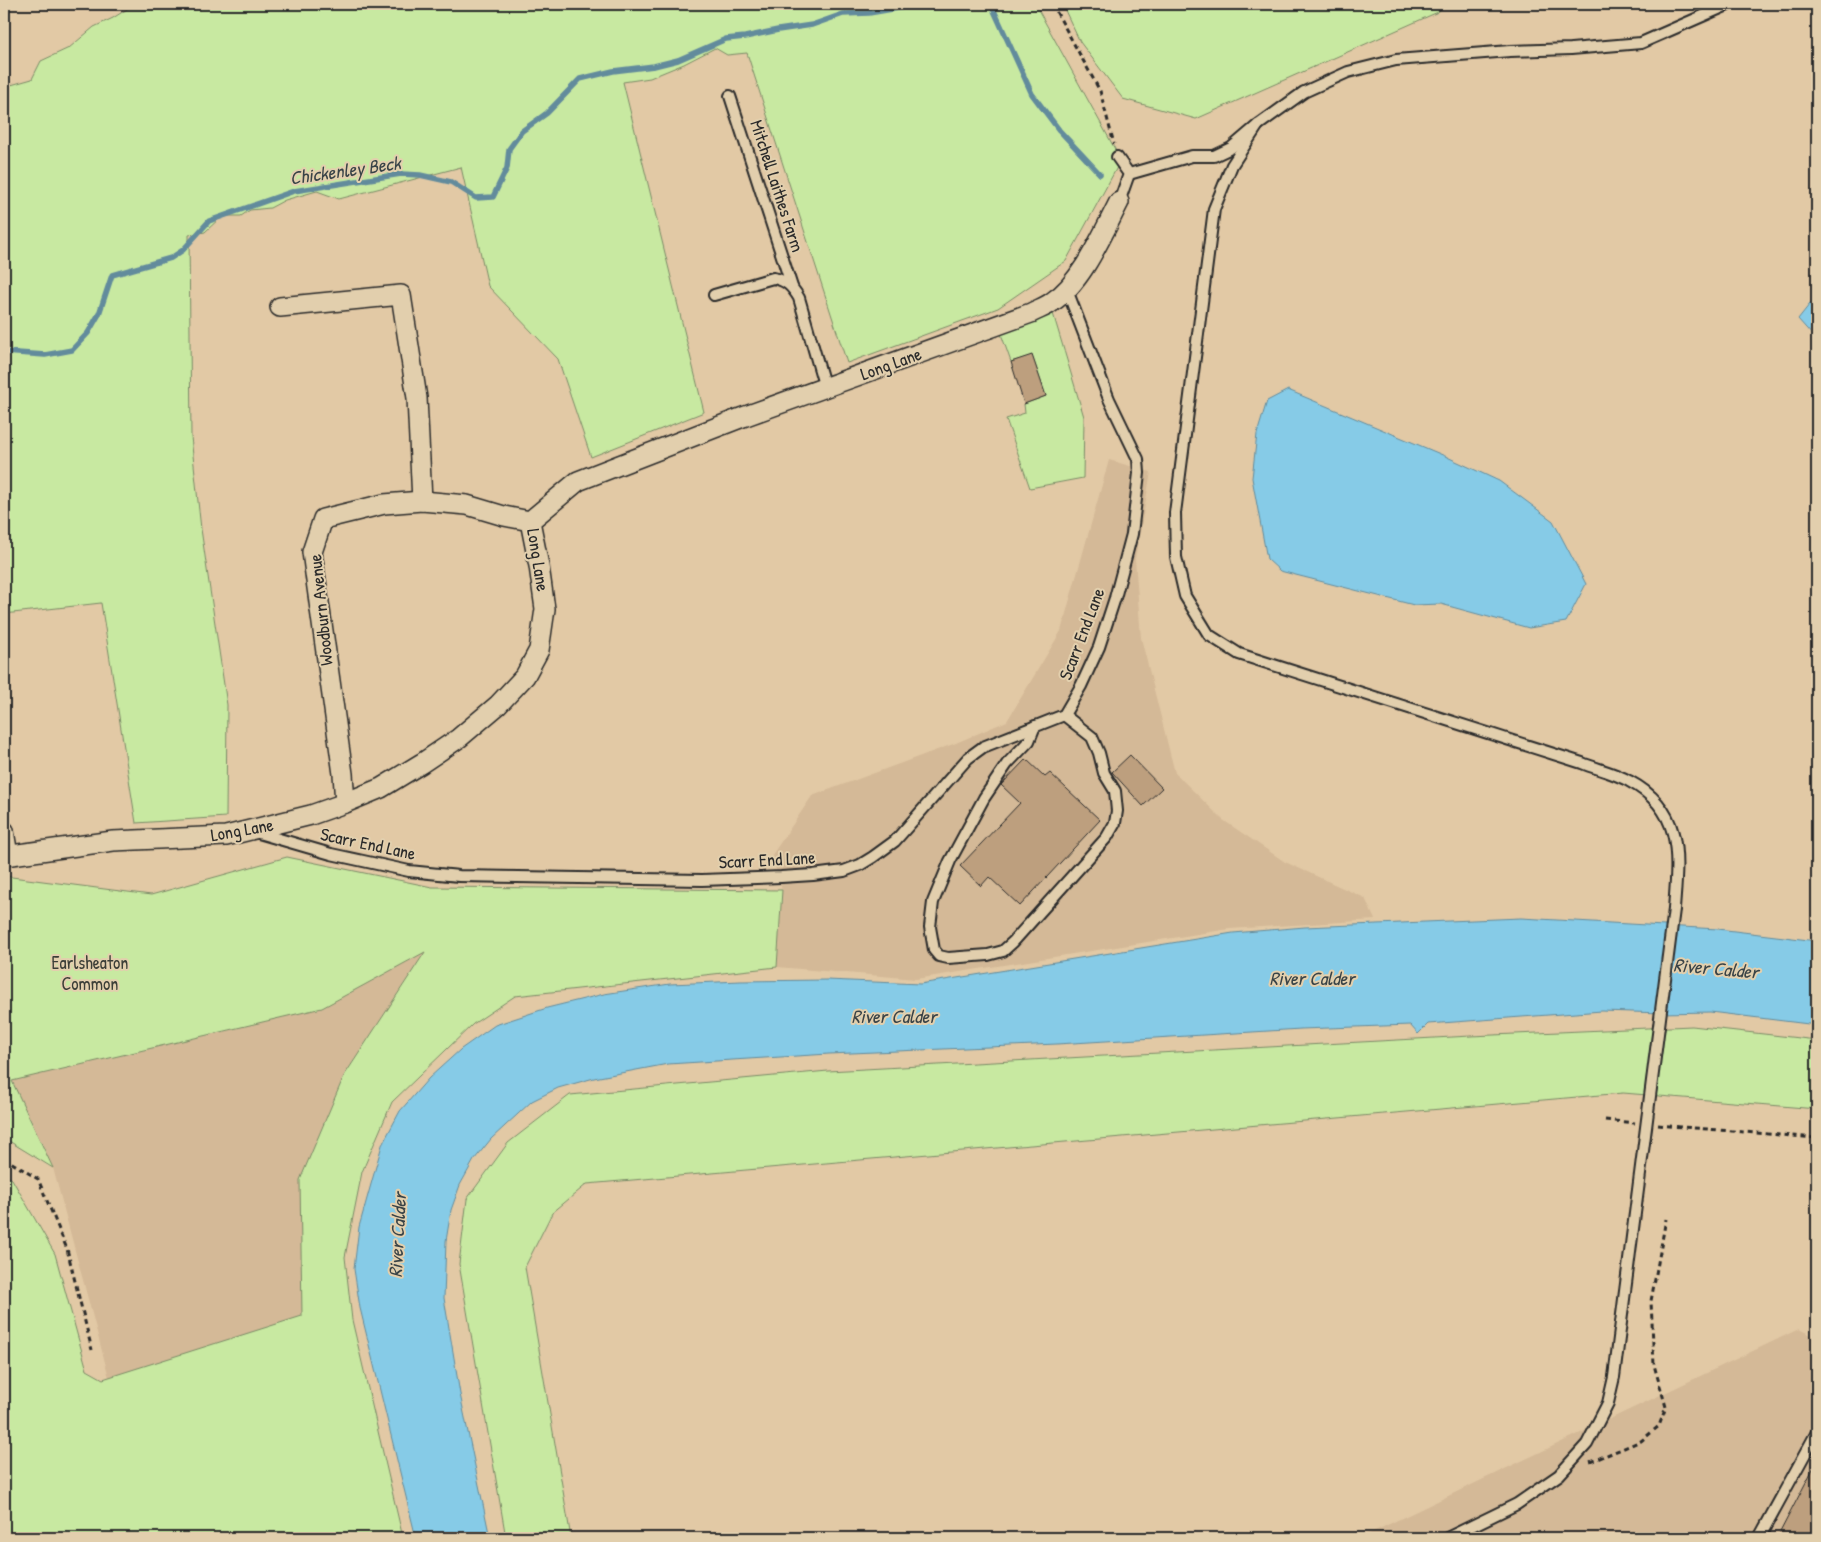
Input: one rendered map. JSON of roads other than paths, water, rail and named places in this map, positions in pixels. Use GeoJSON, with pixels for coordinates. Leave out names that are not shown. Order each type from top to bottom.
{"type":"FeatureCollection","features":[{"type":"Feature","properties":{"kind":"street","name":"Long Lane"},"geometry":{"type":"LineString","coordinates":[[6,855],[113,841],[226,836],[310,815],[380,788],[459,738],[498,705],[525,676],[539,650],[545,610],[530,521],[578,481],[743,417],[1032,313],[1052,302],[1066,290],[1084,267],[1118,202]]}},
{"type":"Feature","properties":{"kind":"street"},"geometry":{"type":"LineString","coordinates":[[280,307],[400,295],[417,398],[422,501]]}},
{"type":"Feature","properties":{"kind":"street","name":"Woodburn Avenue"},"geometry":{"type":"LineString","coordinates":[[345,803],[343,774],[312,552],[323,519],[384,504],[422,501],[467,505],[504,516],[530,521]]}},
{"type":"Feature","properties":{"kind":"street"},"geometry":{"type":"LineString","coordinates":[[4,831],[6,855]]}},
{"type":"Feature","properties":{"kind":"lane"},"geometry":{"type":"LineString","coordinates":[[1117,157],[1129,174],[1192,156],[1214,156],[1231,148],[1304,92],[1348,72],[1396,60],[1510,50],[1571,49],[1641,43],[1730,4]]}},
{"type":"Feature","properties":{"kind":"lane","name":"Mitchell Laithes Farm"},"geometry":{"type":"LineString","coordinates":[[730,96],[792,287],[798,298],[825,388]]}},
{"type":"Feature","properties":{"kind":"lane"},"geometry":{"type":"LineString","coordinates":[[1258,126],[1232,165],[1214,209],[1175,513],[1176,557],[1186,596],[1209,635],[1239,654],[1582,763],[1629,780],[1654,798],[1669,818],[1676,843],[1677,870],[1674,909],[1614,1376],[1608,1403],[1587,1444],[1559,1475],[1517,1504],[1447,1538]]}},
{"type":"Feature","properties":{"kind":"lane","name":"Long Lane"},"geometry":{"type":"LineString","coordinates":[[1118,202],[1129,174]]}},
{"type":"Feature","properties":{"kind":"lane","name":"Mitchell Laithes Farm"},"geometry":{"type":"LineString","coordinates":[[714,295],[773,278],[782,280],[792,287]]}},
{"type":"Feature","properties":{"kind":"lane","name":"Scarr End Lane"},"geometry":{"type":"LineString","coordinates":[[250,831],[331,854],[409,871],[459,876],[702,880],[813,875],[844,870],[860,865],[873,857],[895,840],[968,758],[982,747],[1064,715],[1081,686],[1099,647],[1116,598],[1132,534],[1139,473],[1138,459],[1109,400],[1066,290]]}},
{"type":"Feature","properties":{"kind":"lane"},"geometry":{"type":"LineString","coordinates":[[1035,726],[1029,741],[1007,764],[984,798],[950,861],[933,902],[930,926],[934,950],[939,956],[963,958],[1003,951],[1107,837],[1115,823],[1118,811],[1115,791],[1104,773],[1099,753],[1092,737],[1064,715]]}},
{"type":"Feature","properties":{"kind":"lane"},"geometry":{"type":"LineString","coordinates":[[1759,1538],[1817,1432]]}},
{"type":"Feature","properties":{"kind":"water"},"geometry":{"type":"Polygon","coordinates":[[[1817,295],[1817,338],[1798,319],[1817,295]]]}},
{"type":"Feature","properties":{"kind":"water"},"geometry":{"type":"Polygon","coordinates":[[[1288,390],[1445,456],[1499,481],[1553,521],[1586,584],[1566,622],[1529,628],[1441,604],[1414,605],[1280,571],[1267,559],[1252,478],[1257,434],[1267,401],[1288,390]]]}},
{"type":"Feature","properties":{"kind":"water","name":"River Calder"},"geometry":{"type":"Polygon","coordinates":[[[1521,918],[1718,929],[1817,941],[1817,1025],[1710,1012],[1602,1011],[1428,1024],[1418,1034],[1410,1025],[829,1054],[668,1064],[594,1078],[558,1088],[532,1101],[491,1139],[474,1160],[460,1185],[451,1210],[446,1241],[444,1298],[460,1394],[490,1538],[416,1538],[360,1308],[354,1269],[359,1227],[382,1145],[400,1111],[429,1078],[461,1049],[495,1025],[547,1008],[604,994],[670,984],[827,980],[920,984],[1233,933],[1305,927],[1521,918]]]}},
{"type":"Feature","properties":{"kind":"waterway","name":"Chickenley Beck"},"geometry":{"type":"LineString","coordinates":[[4,352],[45,355],[72,350],[88,333],[99,314],[112,275],[171,258],[183,250],[209,221],[294,191],[401,174],[420,175],[451,182],[476,198],[493,197],[507,168],[509,149],[522,131],[547,113],[580,79],[613,71],[654,66],[678,60],[726,39],[812,25],[843,14],[869,13],[922,4]]}},
{"type":"Feature","properties":{"kind":"waterway","name":"Chickenley Beck"},"geometry":{"type":"LineString","coordinates":[[991,4],[1032,94],[1059,130],[1100,174]]}},
{"type":"Feature","properties":{"kind":"park label","name":"Earlsheaton Common"},"geometry":{"type":"Point","coordinates":[90,973]}}]}
